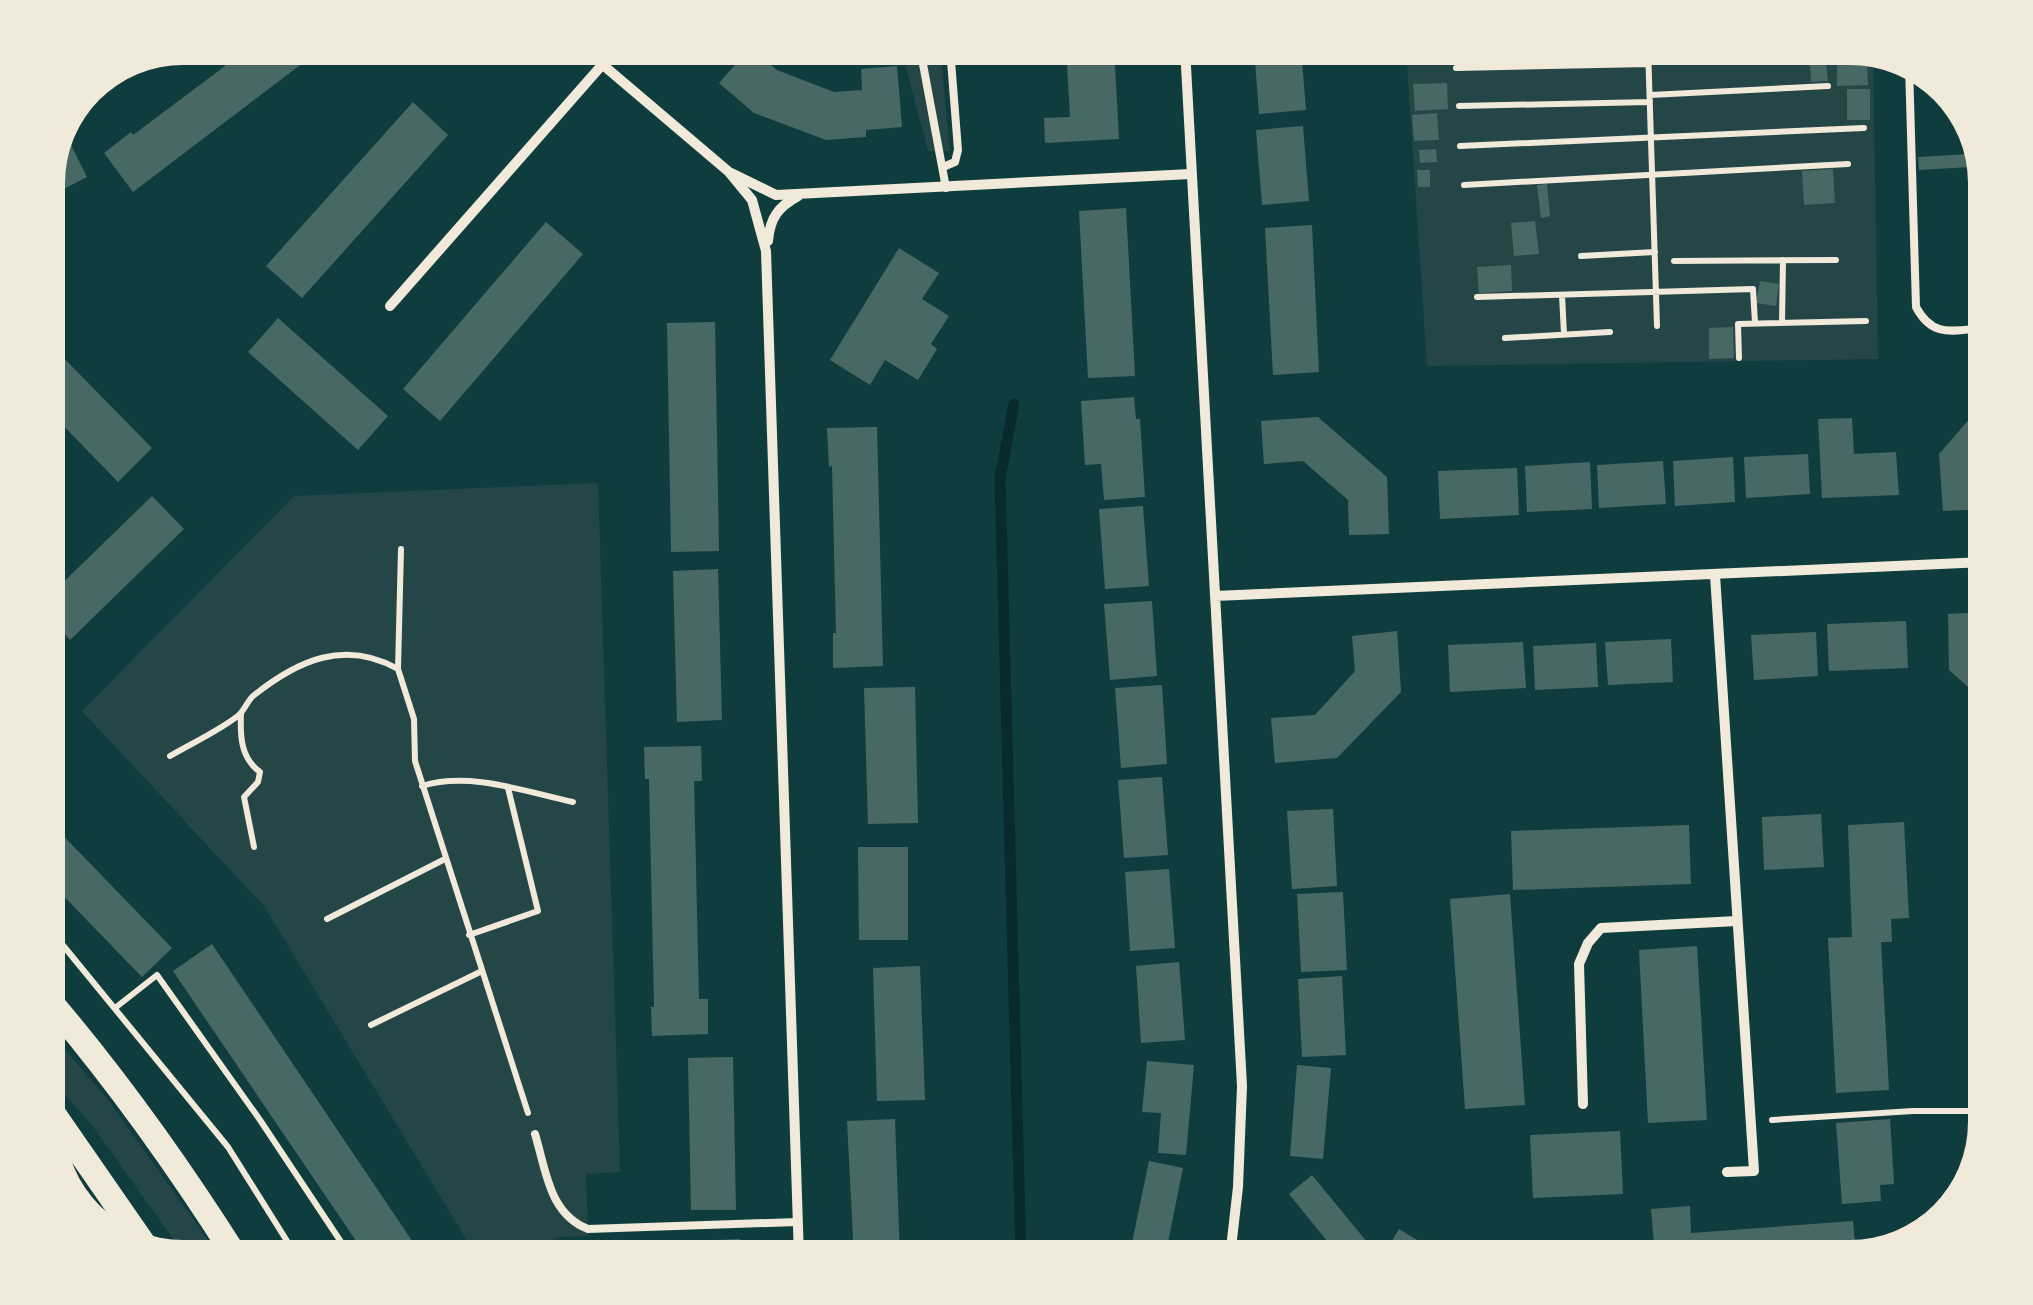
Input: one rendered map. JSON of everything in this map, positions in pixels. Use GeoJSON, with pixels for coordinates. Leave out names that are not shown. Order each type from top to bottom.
{"type":"FeatureCollection","features":[{"type":"Feature","properties":{"kind":"main road"},"geometry":{"type":"LineString","coordinates":[[65,1019],[103,1064],[225,1240]]}},
{"type":"Feature","properties":{"kind":"main road"},"geometry":{"type":"LineString","coordinates":[[65,1131],[133,1229]]}},
{"type":"Feature","properties":{"kind":"street"},"geometry":{"type":"LineString","coordinates":[[1186,65],[1242,1086],[1232,1240]]}},
{"type":"Feature","properties":{"kind":"street"},"geometry":{"type":"LineString","coordinates":[[390,306],[602,66],[729,172],[752,200],[766,252]]}},
{"type":"Feature","properties":{"kind":"street"},"geometry":{"type":"LineString","coordinates":[[729,172],[776,195],[1191,174]]}},
{"type":"Feature","properties":{"kind":"street"},"geometry":{"type":"LineString","coordinates":[[798,1240],[766,252],[775,214],[780,206],[800,195]]}},
{"type":"Feature","properties":{"kind":"street"},"geometry":{"type":"LineString","coordinates":[[1215,596],[1968,563]]}},
{"type":"Feature","properties":{"kind":"street"},"geometry":{"type":"LineString","coordinates":[[1715,575],[1754,1171],[1727,1172]]}},
{"type":"Feature","properties":{"kind":"street"},"geometry":{"type":"LineString","coordinates":[[1583,1104],[1579,964],[1588,943],[1601,928],[1737,920]]}},
{"type":"Feature","properties":{"kind":"lane"},"geometry":{"type":"LineString","coordinates":[[923,65],[946,188]]}},
{"type":"Feature","properties":{"kind":"lane"},"geometry":{"type":"LineString","coordinates":[[943,167],[956,162],[958,150],[951,65]]}},
{"type":"Feature","properties":{"kind":"lane"},"geometry":{"type":"LineString","coordinates":[[1909,81],[1916,307],[1924,322],[1942,330],[1968,329]]}},
{"type":"Feature","properties":{"kind":"lane"},"geometry":{"type":"LineString","coordinates":[[534,1134],[556,1206],[570,1222],[588,1229],[797,1222]]}},
{"type":"Feature","properties":{"kind":"path"},"geometry":{"type":"LineString","coordinates":[[1456,68],[1601,65]]}},
{"type":"Feature","properties":{"kind":"path"},"geometry":{"type":"LineString","coordinates":[[1649,65],[1657,326]]}},
{"type":"Feature","properties":{"kind":"path"},"geometry":{"type":"LineString","coordinates":[[1459,106],[1828,86]]}},
{"type":"Feature","properties":{"kind":"path"},"geometry":{"type":"LineString","coordinates":[[1460,146],[1864,128]]}},
{"type":"Feature","properties":{"kind":"path"},"geometry":{"type":"LineString","coordinates":[[1464,185],[1848,164]]}},
{"type":"Feature","properties":{"kind":"path"},"geometry":{"type":"LineString","coordinates":[[1581,256],[1654,252]]}},
{"type":"Feature","properties":{"kind":"path"},"geometry":{"type":"LineString","coordinates":[[1782,322],[1783,260]]}},
{"type":"Feature","properties":{"kind":"path"},"geometry":{"type":"LineString","coordinates":[[1674,261],[1836,260]]}},
{"type":"Feature","properties":{"kind":"path"},"geometry":{"type":"LineString","coordinates":[[1477,297],[1754,289],[1754,323]]}},
{"type":"Feature","properties":{"kind":"path"},"geometry":{"type":"LineString","coordinates":[[1562,295],[1564,334]]}},
{"type":"Feature","properties":{"kind":"path"},"geometry":{"type":"LineString","coordinates":[[1738,358],[1738,324],[1866,321]]}},
{"type":"Feature","properties":{"kind":"path"},"geometry":{"type":"LineString","coordinates":[[1505,338],[1610,332]]}},
{"type":"Feature","properties":{"kind":"path"},"geometry":{"type":"LineString","coordinates":[[401,548],[398,668],[414,719],[415,762],[534,1134]]}},
{"type":"Feature","properties":{"kind":"path"},"geometry":{"type":"LineString","coordinates":[[170,756],[241,713],[249,700],[303,664],[327,656],[374,656],[398,668]]}},
{"type":"Feature","properties":{"kind":"path"},"geometry":{"type":"LineString","coordinates":[[241,713],[240,742],[250,765],[260,772],[258,782],[244,796],[254,847]]}},
{"type":"Feature","properties":{"kind":"path"},"geometry":{"type":"LineString","coordinates":[[422,786],[441,780],[470,781],[573,802]]}},
{"type":"Feature","properties":{"kind":"path"},"geometry":{"type":"LineString","coordinates":[[468,935],[538,911],[508,788]]}},
{"type":"Feature","properties":{"kind":"path"},"geometry":{"type":"LineString","coordinates":[[327,919],[446,859]]}},
{"type":"Feature","properties":{"kind":"path"},"geometry":{"type":"LineString","coordinates":[[65,948],[228,1148],[286,1240]]}},
{"type":"Feature","properties":{"kind":"path"},"geometry":{"type":"LineString","coordinates":[[371,1025],[480,972]]}},
{"type":"Feature","properties":{"kind":"path"},"geometry":{"type":"LineString","coordinates":[[115,1008],[157,975],[339,1240]]}},
{"type":"Feature","properties":{"kind":"path"},"geometry":{"type":"LineString","coordinates":[[1750,1122],[1913,1110],[1968,1111]]}},
{"type":"Feature","properties":{"kind":"shaded area"},"geometry":{"type":"Polygon","coordinates":[[[905,65],[942,65],[950,151],[928,151],[905,65]]]}},
{"type":"Feature","properties":{"kind":"shaded area"},"geometry":{"type":"Polygon","coordinates":[[[1407,65],[1873,67],[1878,359],[1427,366],[1407,65]]]}},
{"type":"Feature","properties":{"kind":"shaded area"},"geometry":{"type":"Polygon","coordinates":[[[598,483],[620,1172],[586,1174],[588,1236],[467,1240],[264,906],[82,711],[294,496],[598,483]]]}},
{"type":"Feature","properties":{"kind":"shaded area"},"geometry":{"type":"Polygon","coordinates":[[[65,1050],[109,1101],[208,1240],[173,1239],[94,1128],[65,1095],[65,1050]]]}},
{"type":"Feature","properties":{"kind":"building"},"geometry":{"type":"Polygon","coordinates":[[[226,65],[300,65],[133,192],[104,153],[131,132],[133,135],[226,65]]]}},
{"type":"Feature","properties":{"kind":"building"},"geometry":{"type":"Polygon","coordinates":[[[735,65],[771,65],[834,92],[862,90],[861,69],[897,66],[902,127],[866,130],[866,137],[826,140],[754,113],[719,83],[735,65]]]}},
{"type":"Feature","properties":{"kind":"building"},"geometry":{"type":"Polygon","coordinates":[[[1067,65],[1115,65],[1119,139],[1045,143],[1044,118],[1070,117],[1067,65]]]}},
{"type":"Feature","properties":{"kind":"building"},"geometry":{"type":"Polygon","coordinates":[[[1255,65],[1302,65],[1306,110],[1259,114],[1255,65]]]}},
{"type":"Feature","properties":{"kind":"building"},"geometry":{"type":"Polygon","coordinates":[[[1810,65],[1826,65],[1828,81],[1811,82],[1810,65]]]}},
{"type":"Feature","properties":{"kind":"building"},"geometry":{"type":"Polygon","coordinates":[[[1837,65],[1867,66],[1868,85],[1837,86],[1837,65]]]}},
{"type":"Feature","properties":{"kind":"building"},"geometry":{"type":"Polygon","coordinates":[[[1447,83],[1448,109],[1415,111],[1413,84],[1447,83]]]}},
{"type":"Feature","properties":{"kind":"building"},"geometry":{"type":"Polygon","coordinates":[[[1847,89],[1870,89],[1870,120],[1847,120],[1847,89]]]}},
{"type":"Feature","properties":{"kind":"building"},"geometry":{"type":"Polygon","coordinates":[[[413,102],[448,135],[302,298],[266,266],[413,102]]]}},
{"type":"Feature","properties":{"kind":"building"},"geometry":{"type":"Polygon","coordinates":[[[1437,113],[1439,140],[1414,141],[1412,115],[1437,113]]]}},
{"type":"Feature","properties":{"kind":"building"},"geometry":{"type":"Polygon","coordinates":[[[1303,126],[1309,201],[1262,205],[1256,130],[1303,126]]]}},
{"type":"Feature","properties":{"kind":"building"},"geometry":{"type":"Polygon","coordinates":[[[71,146],[87,177],[65,188],[71,146]]]}},
{"type":"Feature","properties":{"kind":"building"},"geometry":{"type":"Polygon","coordinates":[[[1436,149],[1437,162],[1420,163],[1419,150],[1436,149]]]}},
{"type":"Feature","properties":{"kind":"building"},"geometry":{"type":"Polygon","coordinates":[[[1964,154],[1967,167],[1919,170],[1918,157],[1964,154]]]}},
{"type":"Feature","properties":{"kind":"building"},"geometry":{"type":"Polygon","coordinates":[[[1833,169],[1835,203],[1804,205],[1802,171],[1833,169]]]}},
{"type":"Feature","properties":{"kind":"building"},"geometry":{"type":"Polygon","coordinates":[[[1417,170],[1430,170],[1430,187],[1418,187],[1417,170]]]}},
{"type":"Feature","properties":{"kind":"building"},"geometry":{"type":"Polygon","coordinates":[[[1547,184],[1550,216],[1541,218],[1537,185],[1547,184]]]}},
{"type":"Feature","properties":{"kind":"building"},"geometry":{"type":"Polygon","coordinates":[[[1126,208],[1135,376],[1088,378],[1079,211],[1126,208]]]}},
{"type":"Feature","properties":{"kind":"building"},"geometry":{"type":"Polygon","coordinates":[[[1535,221],[1539,254],[1514,256],[1511,223],[1535,221]]]}},
{"type":"Feature","properties":{"kind":"building"},"geometry":{"type":"Polygon","coordinates":[[[546,222],[583,254],[440,421],[403,389],[546,222]]]}},
{"type":"Feature","properties":{"kind":"building"},"geometry":{"type":"Polygon","coordinates":[[[1312,225],[1319,372],[1273,375],[1265,228],[1312,225]]]}},
{"type":"Feature","properties":{"kind":"building"},"geometry":{"type":"Polygon","coordinates":[[[899,248],[939,273],[922,299],[949,316],[931,344],[937,349],[918,380],[885,360],[870,385],[830,360],[899,248]]]}},
{"type":"Feature","properties":{"kind":"building"},"geometry":{"type":"Polygon","coordinates":[[[1511,265],[1512,291],[1479,293],[1477,267],[1511,265]]]}},
{"type":"Feature","properties":{"kind":"building"},"geometry":{"type":"Polygon","coordinates":[[[1760,281],[1779,284],[1776,306],[1756,303],[1760,281]]]}},
{"type":"Feature","properties":{"kind":"building"},"geometry":{"type":"Polygon","coordinates":[[[278,318],[388,416],[358,450],[248,352],[278,318]]]}},
{"type":"Feature","properties":{"kind":"building"},"geometry":{"type":"Polygon","coordinates":[[[715,322],[719,551],[671,552],[667,323],[715,322]]]}},
{"type":"Feature","properties":{"kind":"building"},"geometry":{"type":"Polygon","coordinates":[[[1733,327],[1734,358],[1709,359],[1709,328],[1733,327]]]}},
{"type":"Feature","properties":{"kind":"building"},"geometry":{"type":"Polygon","coordinates":[[[65,359],[152,448],[118,482],[65,427],[65,359]]]}},
{"type":"Feature","properties":{"kind":"building"},"geometry":{"type":"Polygon","coordinates":[[[1134,397],[1136,419],[1140,419],[1145,497],[1104,500],[1101,464],[1085,465],[1081,401],[1134,397]]]}},
{"type":"Feature","properties":{"kind":"building"},"geometry":{"type":"Polygon","coordinates":[[[1318,417],[1387,477],[1389,534],[1349,535],[1348,500],[1303,461],[1264,464],[1261,421],[1318,417]]]}},
{"type":"Feature","properties":{"kind":"building"},"geometry":{"type":"Polygon","coordinates":[[[1852,418],[1854,454],[1896,452],[1899,495],[1822,498],[1818,419],[1852,418]]]}},
{"type":"Feature","properties":{"kind":"building"},"geometry":{"type":"Polygon","coordinates":[[[1968,421],[1968,510],[1943,511],[1939,454],[1968,421]]]}},
{"type":"Feature","properties":{"kind":"building"},"geometry":{"type":"Polygon","coordinates":[[[877,427],[883,666],[833,668],[836,633],[832,466],[829,467],[827,428],[877,427]]]}},
{"type":"Feature","properties":{"kind":"building"},"geometry":{"type":"Polygon","coordinates":[[[1808,454],[1810,494],[1746,498],[1744,457],[1808,454]]]}},
{"type":"Feature","properties":{"kind":"building"},"geometry":{"type":"Polygon","coordinates":[[[1733,457],[1735,502],[1675,506],[1673,461],[1733,457]]]}},
{"type":"Feature","properties":{"kind":"building"},"geometry":{"type":"Polygon","coordinates":[[[1663,461],[1666,504],[1599,508],[1597,465],[1663,461]]]}},
{"type":"Feature","properties":{"kind":"building"},"geometry":{"type":"Polygon","coordinates":[[[1590,462],[1592,509],[1527,512],[1525,466],[1590,462]]]}},
{"type":"Feature","properties":{"kind":"building"},"geometry":{"type":"Polygon","coordinates":[[[1517,468],[1519,515],[1440,519],[1438,471],[1517,468]]]}},
{"type":"Feature","properties":{"kind":"building"},"geometry":{"type":"Polygon","coordinates":[[[152,496],[184,529],[70,640],[65,635],[65,580],[152,496]]]}},
{"type":"Feature","properties":{"kind":"building"},"geometry":{"type":"Polygon","coordinates":[[[1143,506],[1149,586],[1105,589],[1099,509],[1143,506]]]}},
{"type":"Feature","properties":{"kind":"building"},"geometry":{"type":"Polygon","coordinates":[[[718,569],[722,720],[677,722],[673,571],[718,569]]]}},
{"type":"Feature","properties":{"kind":"building"},"geometry":{"type":"Polygon","coordinates":[[[1152,601],[1157,676],[1110,680],[1104,604],[1152,601]]]}},
{"type":"Feature","properties":{"kind":"building"},"geometry":{"type":"Polygon","coordinates":[[[1968,613],[1968,687],[1949,670],[1948,614],[1968,613]]]}},
{"type":"Feature","properties":{"kind":"building"},"geometry":{"type":"Polygon","coordinates":[[[1906,621],[1908,668],[1829,671],[1827,624],[1906,621]]]}},
{"type":"Feature","properties":{"kind":"building"},"geometry":{"type":"Polygon","coordinates":[[[1397,631],[1401,692],[1337,758],[1275,763],[1271,718],[1315,715],[1355,671],[1352,636],[1397,631]]]}},
{"type":"Feature","properties":{"kind":"building"},"geometry":{"type":"Polygon","coordinates":[[[1816,632],[1818,676],[1754,680],[1751,635],[1816,632]]]}},
{"type":"Feature","properties":{"kind":"building"},"geometry":{"type":"Polygon","coordinates":[[[1671,639],[1673,682],[1608,685],[1605,642],[1671,639]]]}},
{"type":"Feature","properties":{"kind":"building"},"geometry":{"type":"Polygon","coordinates":[[[1523,642],[1526,688],[1450,692],[1448,645],[1523,642]]]}},
{"type":"Feature","properties":{"kind":"building"},"geometry":{"type":"Polygon","coordinates":[[[1596,643],[1598,687],[1535,690],[1533,646],[1596,643]]]}},
{"type":"Feature","properties":{"kind":"building"},"geometry":{"type":"Polygon","coordinates":[[[1162,685],[1167,764],[1121,768],[1115,688],[1162,685]]]}},
{"type":"Feature","properties":{"kind":"building"},"geometry":{"type":"Polygon","coordinates":[[[915,687],[918,823],[868,824],[864,688],[915,687]]]}},
{"type":"Feature","properties":{"kind":"building"},"geometry":{"type":"Polygon","coordinates":[[[701,746],[702,781],[694,781],[699,999],[708,999],[708,1034],[652,1036],[649,779],[645,779],[644,747],[701,746]]]}},
{"type":"Feature","properties":{"kind":"building"},"geometry":{"type":"Polygon","coordinates":[[[1162,777],[1168,855],[1124,858],[1118,780],[1162,777]]]}},
{"type":"Feature","properties":{"kind":"building"},"geometry":{"type":"Polygon","coordinates":[[[1333,809],[1337,886],[1292,889],[1287,811],[1333,809]]]}},
{"type":"Feature","properties":{"kind":"building"},"geometry":{"type":"Polygon","coordinates":[[[1821,814],[1824,867],[1764,870],[1762,817],[1821,814]]]}},
{"type":"Feature","properties":{"kind":"building"},"geometry":{"type":"Polygon","coordinates":[[[1904,822],[1909,918],[1891,919],[1892,942],[1881,942],[1889,1090],[1836,1093],[1828,938],[1852,937],[1848,825],[1904,822]]]}},
{"type":"Feature","properties":{"kind":"building"},"geometry":{"type":"Polygon","coordinates":[[[1689,825],[1691,884],[1513,890],[1511,831],[1689,825]]]}},
{"type":"Feature","properties":{"kind":"building"},"geometry":{"type":"Polygon","coordinates":[[[65,838],[172,948],[142,977],[65,898],[65,838]]]}},
{"type":"Feature","properties":{"kind":"building"},"geometry":{"type":"Polygon","coordinates":[[[858,847],[908,847],[908,940],[859,940],[858,847]]]}},
{"type":"Feature","properties":{"kind":"building"},"geometry":{"type":"Polygon","coordinates":[[[1169,869],[1175,948],[1130,951],[1125,872],[1169,869]]]}},
{"type":"Feature","properties":{"kind":"building"},"geometry":{"type":"Polygon","coordinates":[[[1343,892],[1347,970],[1301,972],[1297,894],[1343,892]]]}},
{"type":"Feature","properties":{"kind":"building"},"geometry":{"type":"Polygon","coordinates":[[[1510,894],[1525,1105],[1465,1109],[1450,899],[1510,894]]]}},
{"type":"Feature","properties":{"kind":"building"},"geometry":{"type":"Polygon","coordinates":[[[212,944],[412,1240],[355,1240],[173,971],[212,944]]]}},
{"type":"Feature","properties":{"kind":"building"},"geometry":{"type":"Polygon","coordinates":[[[1697,946],[1707,1120],[1648,1123],[1639,950],[1697,946]]]}},
{"type":"Feature","properties":{"kind":"building"},"geometry":{"type":"Polygon","coordinates":[[[1179,962],[1185,1040],[1141,1043],[1136,966],[1179,962]]]}},
{"type":"Feature","properties":{"kind":"building"},"geometry":{"type":"Polygon","coordinates":[[[920,966],[925,1100],[877,1101],[873,968],[920,966]]]}},
{"type":"Feature","properties":{"kind":"building"},"geometry":{"type":"Polygon","coordinates":[[[1342,976],[1346,1055],[1302,1057],[1298,979],[1342,976]]]}},
{"type":"Feature","properties":{"kind":"building"},"geometry":{"type":"Polygon","coordinates":[[[733,1057],[736,1210],[691,1210],[688,1058],[733,1057]]]}},
{"type":"Feature","properties":{"kind":"building"},"geometry":{"type":"Polygon","coordinates":[[[1147,1061],[1194,1065],[1186,1155],[1158,1153],[1161,1113],[1142,1112],[1147,1061]]]}},
{"type":"Feature","properties":{"kind":"building"},"geometry":{"type":"Polygon","coordinates":[[[1297,1065],[1331,1068],[1323,1159],[1290,1156],[1297,1065]]]}},
{"type":"Feature","properties":{"kind":"building"},"geometry":{"type":"Polygon","coordinates":[[[895,1119],[899,1240],[853,1240],[847,1121],[895,1119]]]}},
{"type":"Feature","properties":{"kind":"building"},"geometry":{"type":"Polygon","coordinates":[[[1890,1119],[1894,1184],[1880,1185],[1881,1201],[1842,1204],[1836,1123],[1890,1119]]]}},
{"type":"Feature","properties":{"kind":"building"},"geometry":{"type":"Polygon","coordinates":[[[1620,1131],[1623,1194],[1533,1198],[1530,1135],[1620,1131]]]}},
{"type":"Feature","properties":{"kind":"building"},"geometry":{"type":"Polygon","coordinates":[[[1149,1161],[1183,1168],[1168,1240],[1133,1240],[1149,1161]]]}},
{"type":"Feature","properties":{"kind":"building"},"geometry":{"type":"Polygon","coordinates":[[[1312,1175],[1365,1240],[1326,1240],[1289,1194],[1312,1175]]]}},
{"type":"Feature","properties":{"kind":"building"},"geometry":{"type":"Polygon","coordinates":[[[1690,1206],[1691,1233],[1853,1221],[1855,1240],[1654,1240],[1651,1209],[1690,1206]]]}},
{"type":"Feature","properties":{"kind":"building"},"geometry":{"type":"Polygon","coordinates":[[[1399,1229],[1417,1240],[1392,1240],[1399,1229]]]}},
{"type":"Feature","properties":{"kind":"waterway"},"geometry":{"type":"LineString","coordinates":[[1014,404],[1000,478],[1021,1240]]}}]}
